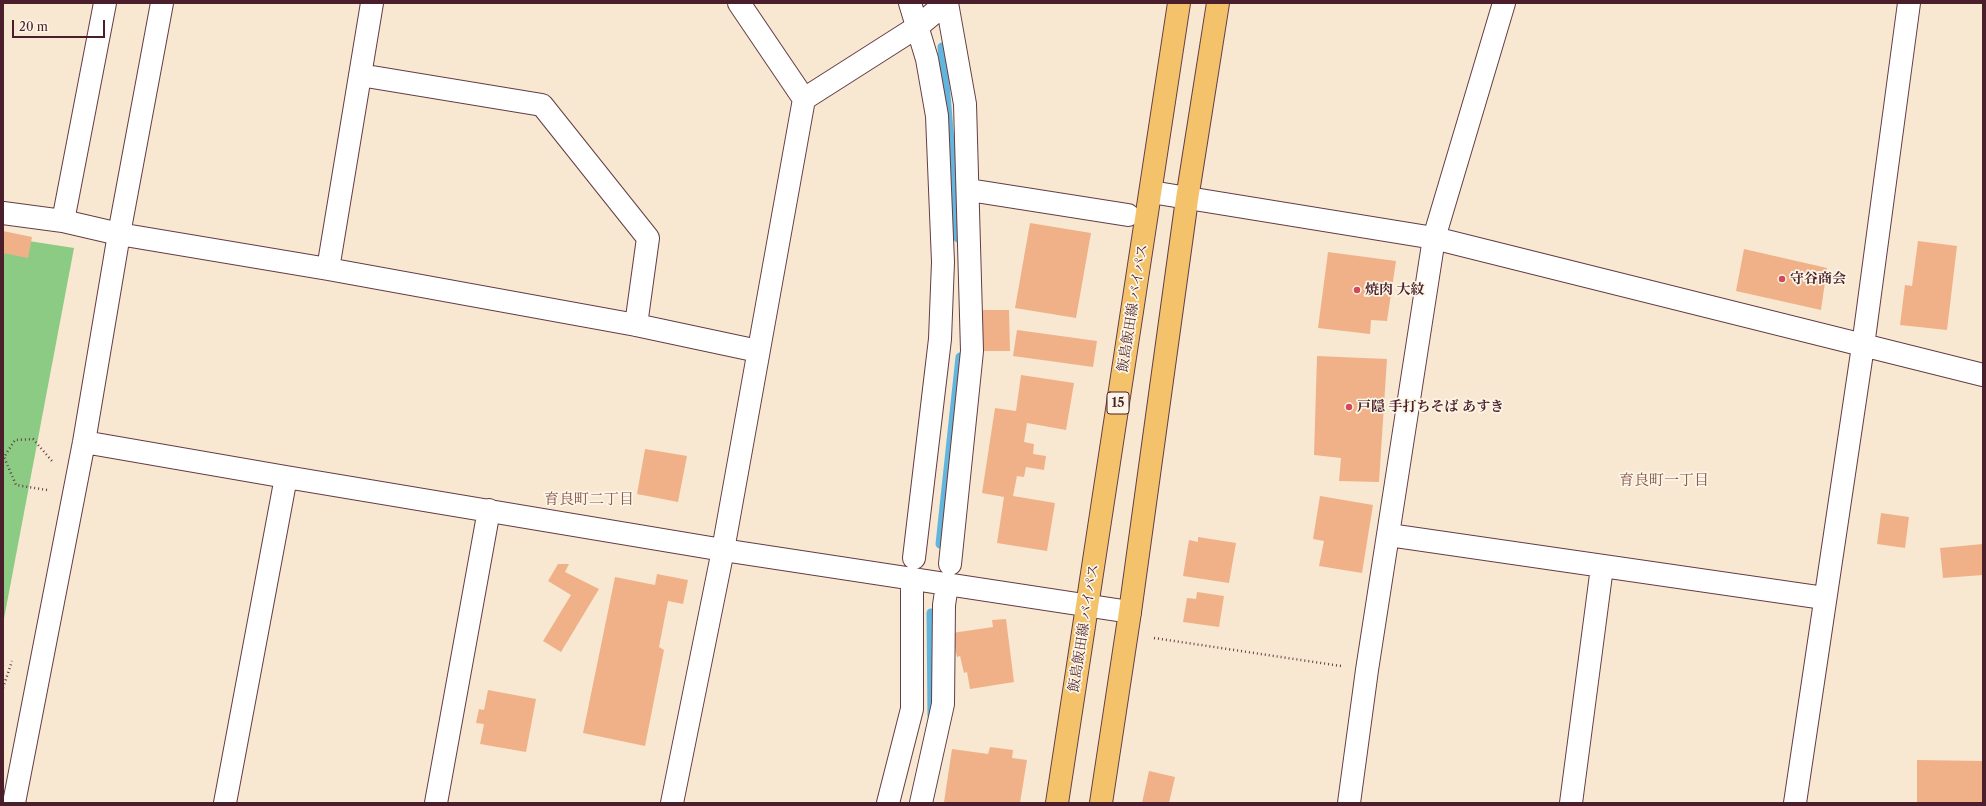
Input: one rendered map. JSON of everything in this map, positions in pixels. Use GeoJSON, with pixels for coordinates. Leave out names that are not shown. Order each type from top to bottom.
{"type":"FeatureCollection","features":[{"type":"Feature","properties":{"kind":"main road","name":"飯島飯田線 バイパス"},"geometry":{"type":"LineString","coordinates":[[1057,803],[1179,3]]}},
{"type":"Feature","properties":{"kind":"main road"},"geometry":{"type":"LineString","coordinates":[[1101,803],[1130,612],[1187,198],[1218,3]]}},
{"type":"Feature","properties":{"kind":"street"},"geometry":{"type":"LineString","coordinates":[[63,221],[105,3]]}},
{"type":"Feature","properties":{"kind":"street"},"geometry":{"type":"LineString","coordinates":[[14,803],[84,442],[119,234],[162,3]]}},
{"type":"Feature","properties":{"kind":"street"},"geometry":{"type":"LineString","coordinates":[[328,269],[372,3]]}},
{"type":"Feature","properties":{"kind":"street"},"geometry":{"type":"LineString","coordinates":[[672,803],[723,550],[804,99],[739,3]]}},
{"type":"Feature","properties":{"kind":"street"},"geometry":{"type":"LineString","coordinates":[[910,3],[927,59],[937,116],[943,262],[940,339],[914,558]]}},
{"type":"Feature","properties":{"kind":"street"},"geometry":{"type":"LineString","coordinates":[[804,99],[917,27],[946,3],[965,104],[969,190],[972,351],[944,605],[943,704],[920,803]]}},
{"type":"Feature","properties":{"kind":"street"},"geometry":{"type":"LineString","coordinates":[[1349,803],[1367,670],[1434,238],[1504,3]]}},
{"type":"Feature","properties":{"kind":"street"},"geometry":{"type":"LineString","coordinates":[[1795,803],[1862,346],[1909,3]]}},
{"type":"Feature","properties":{"kind":"street"},"geometry":{"type":"LineString","coordinates":[[360,75],[542,105],[648,238],[636,325]]}},
{"type":"Feature","properties":{"kind":"street"},"geometry":{"type":"LineString","coordinates":[[969,190],[1128,215]]}},
{"type":"Feature","properties":{"kind":"street"},"geometry":{"type":"LineString","coordinates":[[1151,192],[1434,238],[1983,375]]}},
{"type":"Feature","properties":{"kind":"street"},"geometry":{"type":"LineString","coordinates":[[3,213],[63,221],[119,234],[328,269],[636,325],[758,351]]}},
{"type":"Feature","properties":{"kind":"street"},"geometry":{"type":"LineString","coordinates":[[84,442],[723,550],[912,579],[948,574],[1087,605],[1130,612]]}},
{"type":"Feature","properties":{"kind":"street"},"geometry":{"type":"LineString","coordinates":[[225,803],[286,477]]}},
{"type":"Feature","properties":{"kind":"street"},"geometry":{"type":"LineString","coordinates":[[436,803],[489,510]]}},
{"type":"Feature","properties":{"kind":"street"},"geometry":{"type":"LineString","coordinates":[[1389,535],[1824,598]]}},
{"type":"Feature","properties":{"kind":"street"},"geometry":{"type":"LineString","coordinates":[[1571,803],[1602,567]]}},
{"type":"Feature","properties":{"kind":"street"},"geometry":{"type":"LineString","coordinates":[[888,803],[912,709],[912,579]]}},
{"type":"Feature","properties":{"kind":"path"},"geometry":{"type":"LineString","coordinates":[[48,490],[16,485],[4,456],[14,440],[33,438],[53,462]]}},
{"type":"Feature","properties":{"kind":"path"},"geometry":{"type":"LineString","coordinates":[[1152,638],[1367,670]]}},
{"type":"Feature","properties":{"kind":"green space"},"geometry":{"type":"Polygon","coordinates":[[[3,237],[74,248],[3,624],[3,237]]]}},
{"type":"Feature","properties":{"kind":"building"},"geometry":{"type":"Polygon","coordinates":[[[1030,223],[1091,233],[1076,318],[1015,308],[1030,223]]]}},
{"type":"Feature","properties":{"kind":"building"},"geometry":{"type":"Polygon","coordinates":[[[3,231],[32,237],[28,258],[3,253],[3,231]]]}},
{"type":"Feature","properties":{"kind":"building"},"geometry":{"type":"Polygon","coordinates":[[[1918,241],[1957,246],[1947,330],[1900,325],[1905,285],[1912,286],[1918,241]]]}},
{"type":"Feature","properties":{"kind":"building","name":"守谷商会"},"geometry":{"type":"Polygon","coordinates":[[[1744,249],[1827,268],[1821,310],[1736,291],[1744,249]]]}},
{"type":"Feature","properties":{"kind":"building","name":"焼肉 大紋"},"geometry":{"type":"Polygon","coordinates":[[[1328,252],[1396,261],[1387,321],[1371,320],[1370,334],[1318,328],[1328,252]]]}},
{"type":"Feature","properties":{"kind":"building"},"geometry":{"type":"Polygon","coordinates":[[[980,310],[1009,310],[1010,351],[980,351],[980,310]]]}},
{"type":"Feature","properties":{"kind":"building"},"geometry":{"type":"Polygon","coordinates":[[[1017,330],[1097,341],[1093,367],[1013,356],[1017,330]]]}},
{"type":"Feature","properties":{"kind":"building","name":"戸隠 手打ちそば あすき"},"geometry":{"type":"Polygon","coordinates":[[[1317,356],[1387,359],[1379,482],[1339,481],[1341,458],[1314,455],[1317,356]]]}},
{"type":"Feature","properties":{"kind":"building"},"geometry":{"type":"Polygon","coordinates":[[[1021,375],[1074,383],[1066,430],[1027,423],[1024,442],[1034,444],[1033,454],[1046,456],[1044,470],[1026,467],[1024,477],[1017,476],[1013,496],[1055,503],[1047,551],[997,543],[1004,497],[982,493],[995,408],[1016,411],[1021,375]]]}},
{"type":"Feature","properties":{"kind":"building"},"geometry":{"type":"Polygon","coordinates":[[[645,449],[687,456],[678,502],[637,494],[645,449]]]}},
{"type":"Feature","properties":{"kind":"building"},"geometry":{"type":"Polygon","coordinates":[[[1320,496],[1373,505],[1362,573],[1319,566],[1324,541],[1313,539],[1320,496]]]}},
{"type":"Feature","properties":{"kind":"building"},"geometry":{"type":"Polygon","coordinates":[[[1881,513],[1909,517],[1905,548],[1877,544],[1881,513]]]}},
{"type":"Feature","properties":{"kind":"building"},"geometry":{"type":"Polygon","coordinates":[[[1198,537],[1236,543],[1229,583],[1183,576],[1189,540],[1198,542],[1198,537]]]}},
{"type":"Feature","properties":{"kind":"building"},"geometry":{"type":"Polygon","coordinates":[[[1983,544],[1983,575],[1943,578],[1940,548],[1983,544]]]}},
{"type":"Feature","properties":{"kind":"building"},"geometry":{"type":"Polygon","coordinates":[[[558,564],[569,564],[565,572],[599,589],[561,652],[543,641],[571,595],[548,581],[558,564]]]}},
{"type":"Feature","properties":{"kind":"building"},"geometry":{"type":"Polygon","coordinates":[[[657,574],[688,580],[683,604],[668,601],[659,647],[664,650],[645,746],[583,733],[615,577],[655,585],[657,574]]]}},
{"type":"Feature","properties":{"kind":"building"},"geometry":{"type":"Polygon","coordinates":[[[1197,592],[1224,596],[1219,627],[1183,622],[1187,598],[1196,599],[1197,592]]]}},
{"type":"Feature","properties":{"kind":"building"},"geometry":{"type":"Polygon","coordinates":[[[1006,619],[1014,682],[970,689],[967,672],[964,673],[960,656],[957,657],[952,633],[993,627],[992,620],[1006,619]]]}},
{"type":"Feature","properties":{"kind":"building"},"geometry":{"type":"Polygon","coordinates":[[[488,690],[536,699],[526,752],[480,744],[484,724],[476,723],[479,709],[484,710],[488,690]]]}},
{"type":"Feature","properties":{"kind":"building"},"geometry":{"type":"Polygon","coordinates":[[[990,747],[1013,750],[1012,758],[1027,760],[1020,803],[944,802],[952,749],[988,754],[990,747]]]}},
{"type":"Feature","properties":{"kind":"building"},"geometry":{"type":"Polygon","coordinates":[[[1917,760],[1983,761],[1983,803],[1917,803],[1917,760]]]}},
{"type":"Feature","properties":{"kind":"building"},"geometry":{"type":"Polygon","coordinates":[[[1149,771],[1175,777],[1169,803],[1142,803],[1149,771]]]}},
{"type":"Feature","properties":{"kind":"waterway"},"geometry":{"type":"LineString","coordinates":[[942,47],[958,238]]}},
{"type":"Feature","properties":{"kind":"waterway"},"geometry":{"type":"LineString","coordinates":[[940,544],[960,357]]}},
{"type":"Feature","properties":{"kind":"waterway"},"geometry":{"type":"LineString","coordinates":[[931,613],[932,716]]}},
{"type":"Feature","properties":{"kind":"place","name":"守谷商会"},"geometry":{"type":"Point","coordinates":[1782,279]}},
{"type":"Feature","properties":{"kind":"place","name":"焼肉 大紋"},"geometry":{"type":"Point","coordinates":[1357,290]}},
{"type":"Feature","properties":{"kind":"place","name":"戸隠 手打ちそば あすき"},"geometry":{"type":"Point","coordinates":[1349,407]}},
{"type":"Feature","properties":{"kind":"district","name":"育良町一丁目"},"geometry":{"type":"Point","coordinates":[1664,481]}},
{"type":"Feature","properties":{"kind":"district","name":"育良町二丁目"},"geometry":{"type":"Point","coordinates":[589,500]}}]}
